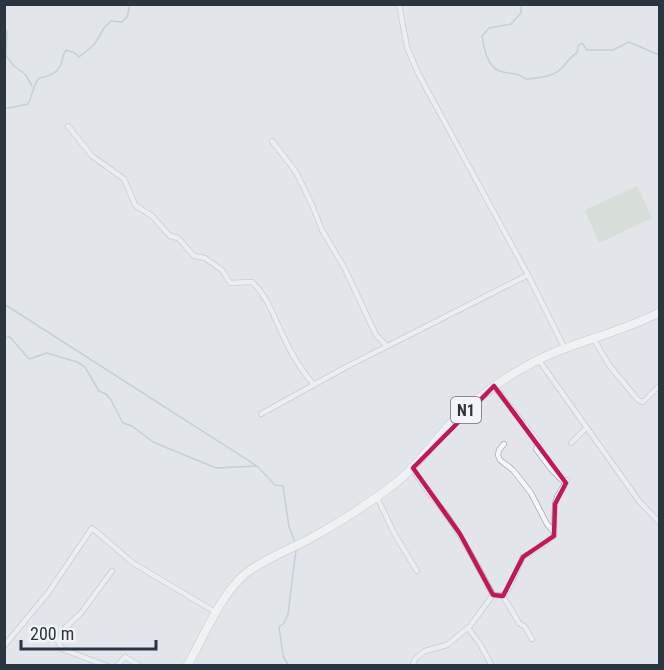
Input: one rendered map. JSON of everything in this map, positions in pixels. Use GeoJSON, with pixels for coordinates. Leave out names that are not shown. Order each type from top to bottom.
{"type":"FeatureCollection","features":[{"type":"Feature","properties":{"kind":"main road","name":"N1"},"geometry":{"type":"LineString","coordinates":[[187,666],[225,597],[245,574],[339,522],[376,497],[413,468],[458,416],[494,386],[538,359],[564,347],[632,325],[660,312]]}},
{"type":"Feature","properties":{"kind":"street"},"geometry":{"type":"LineString","coordinates":[[399,4],[407,47],[418,73],[528,275],[564,347]]}},
{"type":"Feature","properties":{"kind":"street"},"geometry":{"type":"LineString","coordinates":[[68,126],[92,156],[124,179],[135,205],[152,216],[170,236],[178,238],[194,256],[205,258],[222,270],[230,283],[252,282],[259,289],[269,302],[290,351],[314,385]]}},
{"type":"Feature","properties":{"kind":"street"},"geometry":{"type":"LineString","coordinates":[[272,141],[296,172],[322,230],[345,268],[376,335],[387,346]]}},
{"type":"Feature","properties":{"kind":"street"},"geometry":{"type":"LineString","coordinates":[[261,414],[387,346],[528,275]]}},
{"type":"Feature","properties":{"kind":"street"},"geometry":{"type":"LineString","coordinates":[[593,338],[609,365],[638,400],[643,402],[660,385]]}},
{"type":"Feature","properties":{"kind":"street"},"geometry":{"type":"LineString","coordinates":[[538,359],[639,501],[660,523]]}},
{"type":"Feature","properties":{"kind":"street"},"geometry":{"type":"LineString","coordinates":[[494,386],[539,443],[536,448],[544,460],[556,476],[566,482],[555,504],[554,536],[540,548],[523,557],[510,588],[503,596]]}},
{"type":"Feature","properties":{"kind":"street"},"geometry":{"type":"LineString","coordinates":[[571,443],[586,428]]}},
{"type":"Feature","properties":{"kind":"street"},"geometry":{"type":"LineString","coordinates":[[504,444],[499,450],[500,460],[513,470],[531,493],[547,524],[555,533]]}},
{"type":"Feature","properties":{"kind":"street"},"geometry":{"type":"LineString","coordinates":[[413,468],[424,487],[437,501],[460,534],[493,595]]}},
{"type":"Feature","properties":{"kind":"street"},"geometry":{"type":"LineString","coordinates":[[376,497],[417,571]]}},
{"type":"Feature","properties":{"kind":"street"},"geometry":{"type":"LineString","coordinates":[[4,646],[48,592],[92,528],[134,563],[217,612]]}},
{"type":"Feature","properties":{"kind":"street"},"geometry":{"type":"LineString","coordinates":[[107,666],[62,649],[58,641],[64,628],[81,613],[112,571]]}},
{"type":"Feature","properties":{"kind":"street"},"geometry":{"type":"LineString","coordinates":[[493,595],[503,596]]}},
{"type":"Feature","properties":{"kind":"street"},"geometry":{"type":"LineString","coordinates":[[412,666],[415,659],[425,651],[447,645],[468,628],[493,595]]}},
{"type":"Feature","properties":{"kind":"street"},"geometry":{"type":"LineString","coordinates":[[503,596],[519,623],[525,627],[532,639]]}},
{"type":"Feature","properties":{"kind":"street"},"geometry":{"type":"LineString","coordinates":[[468,628],[492,666]]}},
{"type":"Feature","properties":{"kind":"street"},"geometry":{"type":"LineString","coordinates":[[117,666],[125,657],[140,666]]}},
{"type":"Feature","properties":{"kind":"highlighted area"},"geometry":{"type":"Polygon","coordinates":[[[494,386],[566,483],[555,504],[554,536],[523,557],[503,596],[493,595],[460,534],[413,468],[494,386]]]}},
{"type":"Feature","properties":{"kind":"green space"},"geometry":{"type":"Polygon","coordinates":[[[637,186],[652,218],[599,243],[585,210],[637,186]]]}},
{"type":"Feature","properties":{"kind":"waterway"},"geometry":{"type":"LineString","coordinates":[[4,109],[28,104],[39,78],[48,76],[57,70],[66,50],[79,57],[94,45],[111,21],[122,22],[127,17],[130,4]]}},
{"type":"Feature","properties":{"kind":"waterway"},"geometry":{"type":"LineString","coordinates":[[518,4],[521,7],[521,13],[511,24],[489,28],[482,36],[490,63],[498,70],[526,79],[551,75],[577,53],[578,46],[582,43],[587,50],[613,50],[629,42],[657,54],[660,52]]}},
{"type":"Feature","properties":{"kind":"waterway"},"geometry":{"type":"LineString","coordinates":[[4,27],[7,32],[6,56],[25,74],[32,86]]}},
{"type":"Feature","properties":{"kind":"waterway"},"geometry":{"type":"LineString","coordinates":[[4,304],[257,466],[275,485],[283,486],[289,527],[295,542]]}},
{"type":"Feature","properties":{"kind":"waterway"},"geometry":{"type":"LineString","coordinates":[[4,338],[10,337],[29,359],[47,353],[77,362],[85,367],[99,391],[111,400],[123,423],[132,426],[153,442],[216,468],[256,466]]}},
{"type":"Feature","properties":{"kind":"waterway"},"geometry":{"type":"LineString","coordinates":[[289,666],[283,656],[279,627],[284,623],[288,614],[296,550]]}}]}
